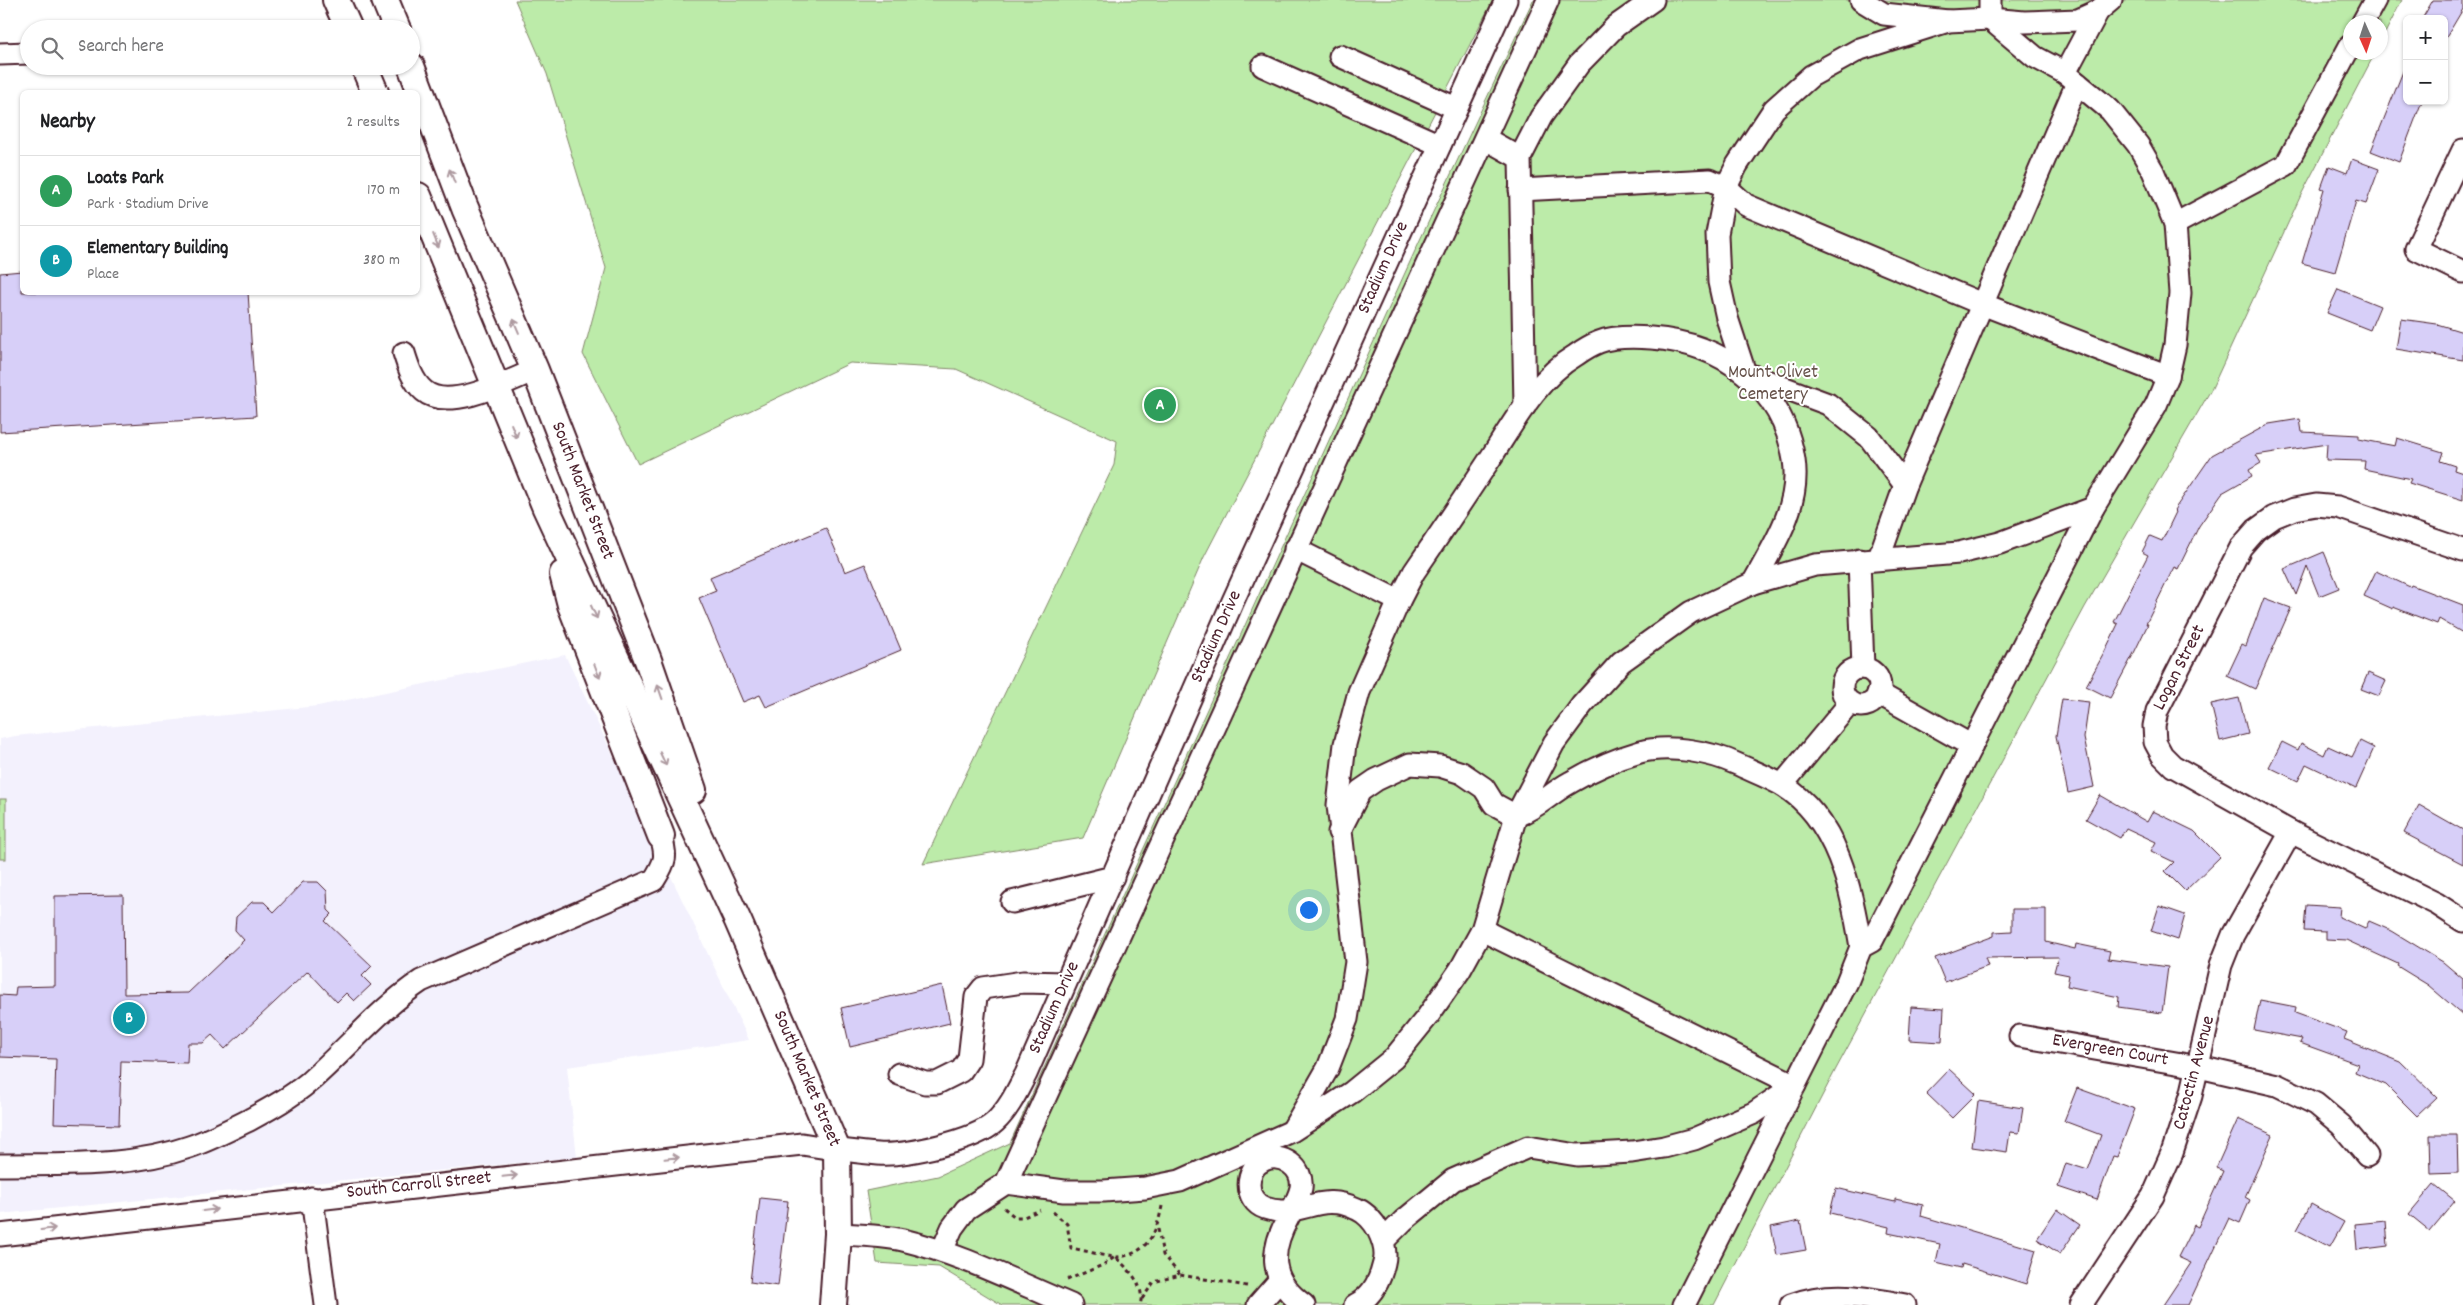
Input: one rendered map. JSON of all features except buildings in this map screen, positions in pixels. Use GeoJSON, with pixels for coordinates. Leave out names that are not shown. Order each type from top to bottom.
{"type":"FeatureCollection","features":[{"type":"Feature","properties":{"kind":"main road"},"geometry":{"type":"LineString","coordinates":[[336,0],[345,20]]}},
{"type":"Feature","properties":{"kind":"main road"},"geometry":{"type":"LineString","coordinates":[[385,0],[393,20]]}},
{"type":"Feature","properties":{"kind":"main road"},"geometry":{"type":"LineString","coordinates":[[368,75],[374,90]]}},
{"type":"Feature","properties":{"kind":"main road","name":"South Market Street"},"geometry":{"type":"LineString","coordinates":[[414,75],[465,208],[535,370],[648,660],[738,920]]}},
{"type":"Feature","properties":{"kind":"main road","name":"South Market Street"},"geometry":{"type":"LineString","coordinates":[[420,201],[546,508],[738,920],[837,1150],[838,1234],[833,1305]]}},
{"type":"Feature","properties":{"kind":"main road"},"geometry":{"type":"LineString","coordinates":[[546,508],[571,605],[661,836]]}},
{"type":"Feature","properties":{"kind":"street","name":"Stadium Drive"},"geometry":{"type":"LineString","coordinates":[[837,1150],[879,1154],[923,1149],[952,1143],[985,1130],[1005,1111],[1014,1096],[1113,877],[1237,592],[1506,0]]}},
{"type":"Feature","properties":{"kind":"street"},"geometry":{"type":"LineString","coordinates":[[942,1251],[952,1228],[966,1209],[999,1187],[1486,138],[1548,0]]}},
{"type":"Feature","properties":{"kind":"street"},"geometry":{"type":"LineString","coordinates":[[1525,406],[1520,158],[1541,117],[1579,64],[1616,26],[1653,0]]}},
{"type":"Feature","properties":{"kind":"street"},"geometry":{"type":"LineString","coordinates":[[1861,0],[1909,33]]}},
{"type":"Feature","properties":{"kind":"street"},"geometry":{"type":"LineString","coordinates":[[2367,15],[2375,0]]}},
{"type":"Feature","properties":{"kind":"street"},"geometry":{"type":"LineString","coordinates":[[1745,373],[1719,282],[1717,234],[1726,186],[1737,165],[1774,109],[1811,76],[1860,49],[1909,33],[1990,10],[2024,22],[2078,20],[2105,5]]}},
{"type":"Feature","properties":{"kind":"street"},"geometry":{"type":"LineString","coordinates":[[1863,668],[1869,559],[1905,485],[1982,304],[2071,78],[2105,5]]}},
{"type":"Feature","properties":{"kind":"street"},"geometry":{"type":"LineString","coordinates":[[1861,948],[1872,941],[2094,508],[2156,404],[2168,376],[2175,345],[2180,293],[2175,224],[2138,145],[2110,110],[2071,78],[2035,57],[1990,10]]}},
{"type":"Feature","properties":{"kind":"street"},"geometry":{"type":"LineString","coordinates":[[1884,14],[1948,21]]}},
{"type":"Feature","properties":{"kind":"street"},"geometry":{"type":"LineString","coordinates":[[0,54],[20,53]]}},
{"type":"Feature","properties":{"kind":"street"},"geometry":{"type":"LineString","coordinates":[[1340,56],[1456,108]]}},
{"type":"Feature","properties":{"kind":"street"},"geometry":{"type":"LineString","coordinates":[[2175,224],[2286,165],[2343,59]]}},
{"type":"Feature","properties":{"kind":"street"},"geometry":{"type":"LineString","coordinates":[[1262,66],[1440,145]]}},
{"type":"Feature","properties":{"kind":"street"},"geometry":{"type":"LineString","coordinates":[[1486,138],[1520,158]]}},
{"type":"Feature","properties":{"kind":"street"},"geometry":{"type":"LineString","coordinates":[[2463,150],[2416,249],[2463,272]]}},
{"type":"Feature","properties":{"kind":"street"},"geometry":{"type":"LineString","coordinates":[[1520,190],[1710,180],[1726,186],[1746,205],[1982,304],[2168,376]]}},
{"type":"Feature","properties":{"kind":"street"},"geometry":{"type":"LineString","coordinates":[[1292,1131],[1328,1068],[1347,1019],[1356,962],[1339,832],[1338,805],[1345,744],[1360,692],[1399,601],[1414,572],[1525,406],[1548,378],[1573,356],[1600,341],[1637,337],[1675,340],[1713,352],[1745,373],[1769,396],[1783,422],[1794,460],[1793,493],[1787,521],[1753,583]]}},
{"type":"Feature","properties":{"kind":"street"},"geometry":{"type":"LineString","coordinates":[[404,353],[412,375],[424,392],[444,398],[467,397],[535,370]]}},
{"type":"Feature","properties":{"kind":"street"},"geometry":{"type":"LineString","coordinates":[[1745,373],[1828,404],[1869,438],[1905,485]]}},
{"type":"Feature","properties":{"kind":"street","name":"Logan Street"},"geometry":{"type":"LineString","coordinates":[[2463,550],[2338,507],[2316,505],[2294,509],[2274,517],[2256,530],[2242,547],[2157,712],[2154,734],[2162,755],[2173,766],[2291,832],[2437,904],[2463,921]]}},
{"type":"Feature","properties":{"kind":"street"},"geometry":{"type":"LineString","coordinates":[[999,1187],[1104,1192],[1145,1188],[1180,1181],[1262,1152],[1352,1092],[1394,1058],[1428,1016],[1460,970],[1482,930],[1516,816],[1554,743],[1582,705],[1621,662],[1691,612],[1753,583],[1815,565],[1869,559],[1960,553],[2000,543],[2094,508]]}},
{"type":"Feature","properties":{"kind":"street"},"geometry":{"type":"LineString","coordinates":[[1295,548],[1399,601]]}},
{"type":"Feature","properties":{"kind":"street"},"geometry":{"type":"LineString","coordinates":[[1863,668],[1872,672],[1878,679],[1878,693],[1877,698],[1869,705],[1859,706],[1850,703],[1843,695],[1842,686],[1845,676],[1853,670],[1863,668]]}},
{"type":"Feature","properties":{"kind":"street"},"geometry":{"type":"LineString","coordinates":[[1878,693],[1972,746]]}},
{"type":"Feature","properties":{"kind":"street"},"geometry":{"type":"LineString","coordinates":[[1782,785],[1850,703]]}},
{"type":"Feature","properties":{"kind":"street"},"geometry":{"type":"LineString","coordinates":[[1516,816],[1535,808],[1569,782],[1607,763],[1643,751],[1682,750],[1720,756],[1782,785],[1815,816],[1828,835],[1849,884],[1861,948],[1847,982],[1684,1305]]}},
{"type":"Feature","properties":{"kind":"street"},"geometry":{"type":"LineString","coordinates":[[1339,832],[1360,791],[1376,780],[1410,764],[1440,766],[1462,773],[1484,788],[1494,804],[1516,816]]}},
{"type":"Feature","properties":{"kind":"street","name":"Catoctin Avenue"},"geometry":{"type":"LineString","coordinates":[[2081,1305],[2153,1196],[2183,1123],[2199,1066],[2221,965],[2233,934],[2291,832]]}},
{"type":"Feature","properties":{"kind":"street"},"geometry":{"type":"LineString","coordinates":[[0,1165],[92,1164],[140,1159],[188,1148],[232,1129],[276,1105],[308,1083],[399,996],[421,980],[654,880],[663,865],[666,855],[661,836]]}},
{"type":"Feature","properties":{"kind":"street"},"geometry":{"type":"LineString","coordinates":[[1012,902],[1113,877]]}},
{"type":"Feature","properties":{"kind":"street"},"geometry":{"type":"LineString","coordinates":[[1482,930],[1795,1085]]}},
{"type":"Feature","properties":{"kind":"street"},"geometry":{"type":"LineString","coordinates":[[900,1074],[925,1083],[937,1083],[961,1071],[969,1059],[976,997],[983,988],[1023,982],[1065,983]]}},
{"type":"Feature","properties":{"kind":"street","name":"Evergreen Court"},"geometry":{"type":"LineString","coordinates":[[2020,1036],[2199,1066],[2277,1085],[2316,1104],[2341,1125],[2367,1156]]}},
{"type":"Feature","properties":{"kind":"street"},"geometry":{"type":"LineString","coordinates":[[1383,1241],[1403,1221],[1453,1180],[1528,1147],[1577,1155],[1632,1152],[1664,1147],[1694,1139],[1754,1113],[1795,1085]]}},
{"type":"Feature","properties":{"kind":"street","name":"South Carroll Street"},"geometry":{"type":"LineString","coordinates":[[0,1234],[802,1144],[837,1150]]}},
{"type":"Feature","properties":{"kind":"street"},"geometry":{"type":"LineString","coordinates":[[1262,1152],[1286,1160],[1295,1167],[1300,1177],[1300,1189],[1276,1244],[1275,1263],[1269,1292],[1290,1295],[1304,1305]]}},
{"type":"Feature","properties":{"kind":"street"},"geometry":{"type":"LineString","coordinates":[[1262,1152],[1249,1178],[1249,1190],[1254,1200],[1264,1208],[1292,1211],[1328,1201],[1346,1204],[1362,1212],[1375,1225],[1383,1241],[1385,1259],[1381,1277],[1372,1292],[1355,1305]]}},
{"type":"Feature","properties":{"kind":"street"},"geometry":{"type":"LineString","coordinates":[[312,1198],[326,1305]]}},
{"type":"Feature","properties":{"kind":"street"},"geometry":{"type":"LineString","coordinates":[[838,1234],[872,1235],[942,1251],[1071,1305]]}},
{"type":"Feature","properties":{"kind":"street"},"geometry":{"type":"LineString","coordinates":[[1794,1304],[1840,1296],[1862,1296],[1905,1305]]}},
{"type":"Feature","properties":{"kind":"path"},"geometry":{"type":"LineString","coordinates":[[999,1187],[1007,1212],[1016,1218],[1049,1210],[1060,1215],[1067,1224],[1071,1248],[1115,1257],[1127,1255],[1154,1236],[1158,1227],[1166,1183]]}},
{"type":"Feature","properties":{"kind":"path"},"geometry":{"type":"LineString","coordinates":[[1158,1227],[1163,1254],[1180,1275]]}},
{"type":"Feature","properties":{"kind":"path"},"geometry":{"type":"LineString","coordinates":[[1039,1291],[1103,1265],[1115,1257]]}},
{"type":"Feature","properties":{"kind":"path"},"geometry":{"type":"LineString","coordinates":[[1115,1257],[1130,1270],[1141,1290],[1142,1299]]}},
{"type":"Feature","properties":{"kind":"path"},"geometry":{"type":"LineString","coordinates":[[1140,1305],[1154,1282],[1180,1275],[1236,1282],[1269,1292]]}},
{"type":"Feature","properties":{"kind":"shaded area"},"geometry":{"type":"Polygon","coordinates":[[[565,655],[749,1040],[567,1067],[577,1157],[0,1214],[0,739],[318,706],[565,655]]]}},
{"type":"Feature","properties":{"kind":"green space"},"geometry":{"type":"Polygon","coordinates":[[[515,0],[1493,0],[1204,557],[1083,838],[923,864],[1114,465],[1117,441],[956,369],[850,363],[638,464],[583,354],[606,268],[547,74],[515,0]]]}},
{"type":"Feature","properties":{"kind":"green space","name":"Mount Olivet Cemetery"},"geometry":{"type":"Polygon","coordinates":[[[1533,0],[2402,0],[2388,27],[2388,15],[2343,15],[2343,60],[2371,60],[2301,195],[2212,388],[2085,607],[1836,1069],[1714,1305],[1002,1305],[939,1267],[877,1263],[866,1191],[938,1176],[1010,1143],[1419,242],[1533,0]]]}},
{"type":"Feature","properties":{"kind":"green space"},"geometry":{"type":"Polygon","coordinates":[[[0,799],[6,799],[6,859],[0,859],[0,799]]]}},
{"type":"Feature","properties":{"kind":"place","name":"Loats Park"},"geometry":{"type":"Point","coordinates":[1160,405]}},
{"type":"Feature","properties":{"kind":"place","name":"Elementary Building"},"geometry":{"type":"Point","coordinates":[129,1018]}}]}
